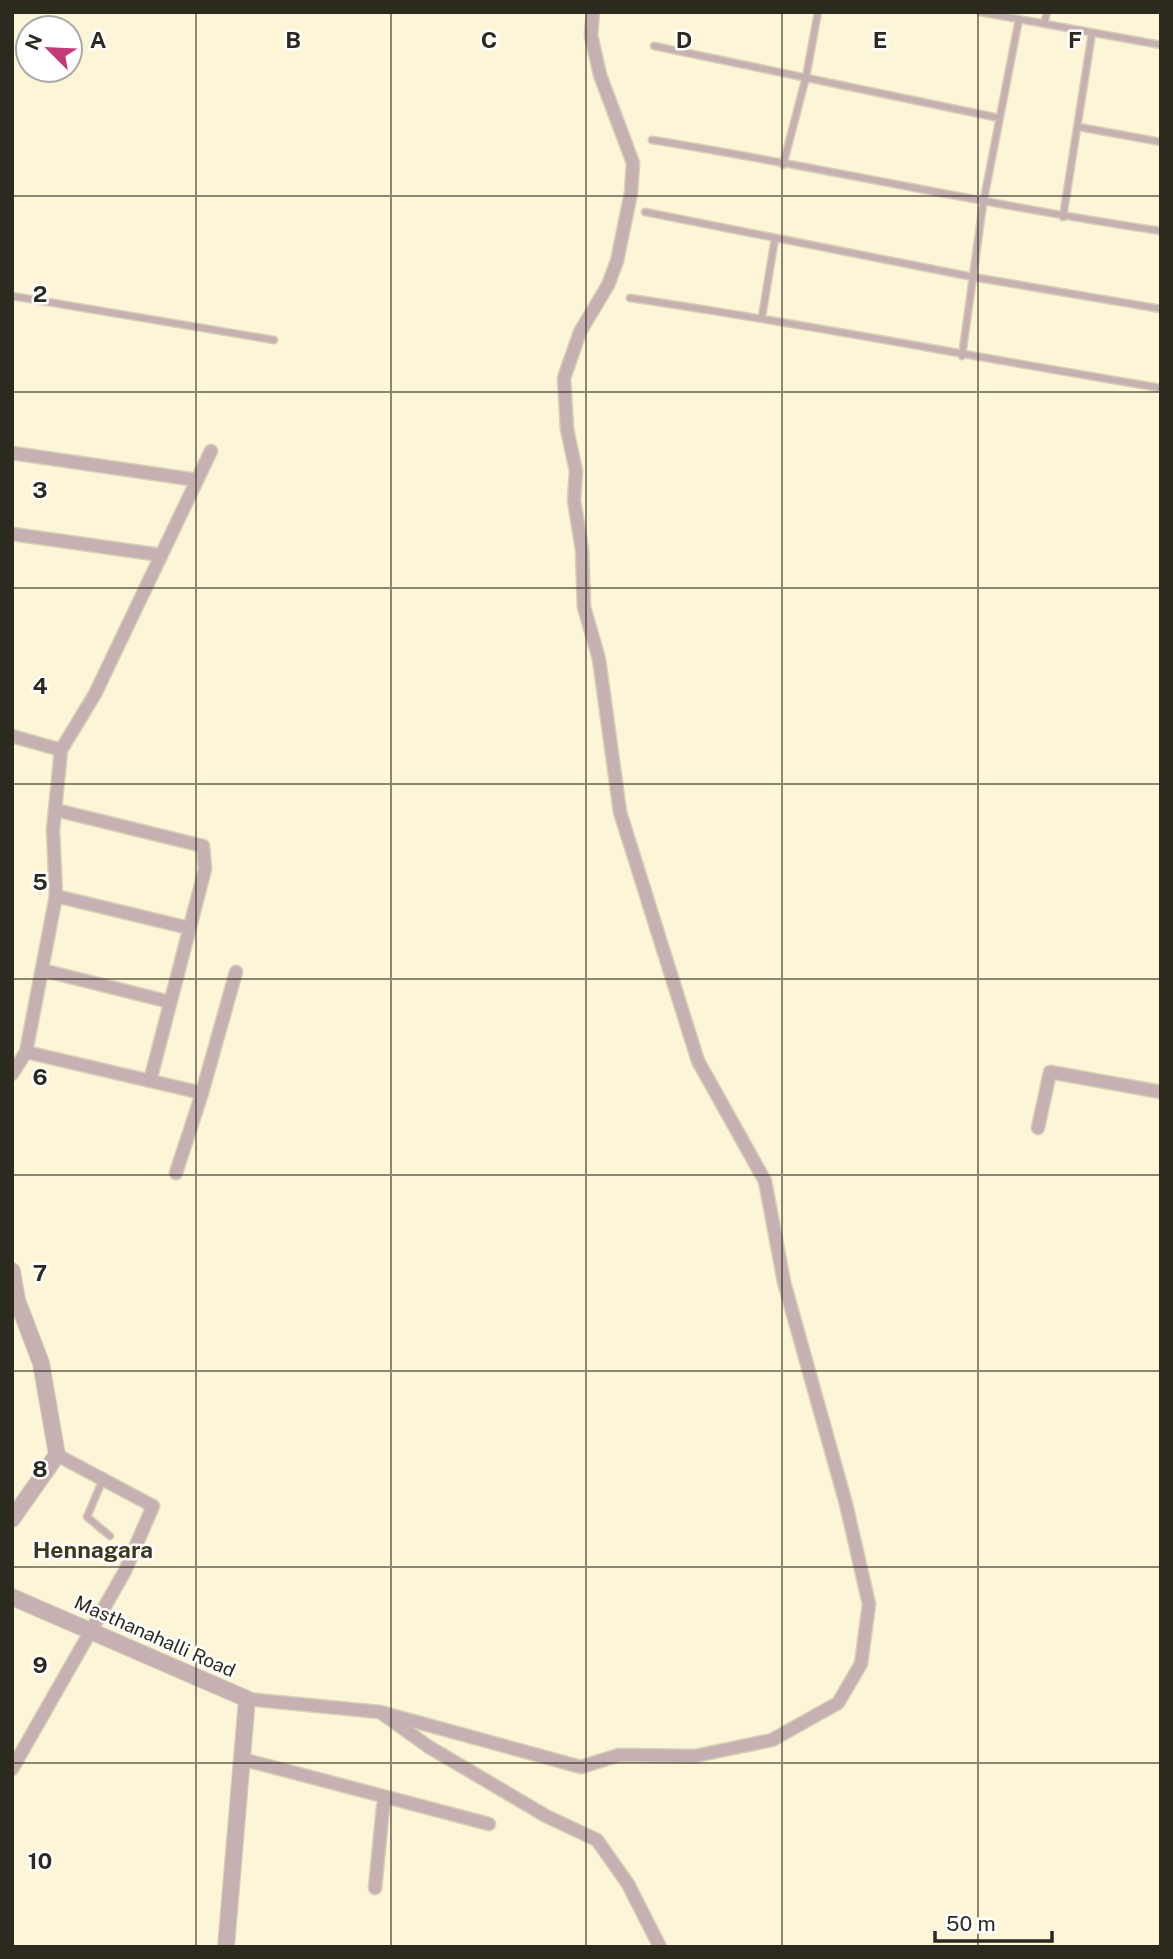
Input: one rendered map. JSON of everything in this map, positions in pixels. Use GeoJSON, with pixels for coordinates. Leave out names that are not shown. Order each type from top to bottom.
{"type":"FeatureCollection","features":[{"type":"Feature","properties":{"kind":"street"},"geometry":{"type":"LineString","coordinates":[[247,1699],[380,1712],[582,1768],[619,1755],[695,1756],[772,1740],[838,1703],[861,1664],[869,1604],[846,1504],[784,1282],[765,1181],[698,1061],[620,812],[599,659],[584,607],[582,550],[574,500],[576,471],[567,429],[564,378],[580,332],[608,285],[617,261],[631,193],[633,163],[600,75],[591,35],[593,12]]}},
{"type":"Feature","properties":{"kind":"street"},"geometry":{"type":"LineString","coordinates":[[12,1074],[26,1052],[56,896],[53,865],[61,750],[95,694],[211,451]]}},
{"type":"Feature","properties":{"kind":"street"},"geometry":{"type":"LineString","coordinates":[[12,453],[197,480]]}},
{"type":"Feature","properties":{"kind":"street"},"geometry":{"type":"LineString","coordinates":[[12,534],[161,555]]}},
{"type":"Feature","properties":{"kind":"street"},"geometry":{"type":"LineString","coordinates":[[12,736],[61,750]]}},
{"type":"Feature","properties":{"kind":"street"},"geometry":{"type":"LineString","coordinates":[[56,810],[203,846],[205,869],[150,1081]]}},
{"type":"Feature","properties":{"kind":"street"},"geometry":{"type":"LineString","coordinates":[[56,896],[189,928]]}},
{"type":"Feature","properties":{"kind":"street"},"geometry":{"type":"LineString","coordinates":[[42,970],[170,1002]]}},
{"type":"Feature","properties":{"kind":"street"},"geometry":{"type":"LineString","coordinates":[[176,1173],[236,972]]}},
{"type":"Feature","properties":{"kind":"street"},"geometry":{"type":"LineString","coordinates":[[26,1052],[202,1093]]}},
{"type":"Feature","properties":{"kind":"street"},"geometry":{"type":"LineString","coordinates":[[1038,1128],[1049,1072],[1161,1092]]}},
{"type":"Feature","properties":{"kind":"street"},"geometry":{"type":"LineString","coordinates":[[12,1271],[17,1300],[41,1363],[57,1455],[12,1519]]}},
{"type":"Feature","properties":{"kind":"street"},"geometry":{"type":"LineString","coordinates":[[12,1769],[125,1571],[153,1506],[57,1455]]}},
{"type":"Feature","properties":{"kind":"street","name":"Masthanahalli Road"},"geometry":{"type":"LineString","coordinates":[[12,1597],[247,1699],[226,1947]]}},
{"type":"Feature","properties":{"kind":"street"},"geometry":{"type":"LineString","coordinates":[[380,1712],[429,1747],[546,1816],[597,1840],[628,1884],[660,1947]]}},
{"type":"Feature","properties":{"kind":"street"},"geometry":{"type":"LineString","coordinates":[[242,1759],[489,1824]]}},
{"type":"Feature","properties":{"kind":"street"},"geometry":{"type":"LineString","coordinates":[[375,1888],[384,1797]]}},
{"type":"Feature","properties":{"kind":"lane"},"geometry":{"type":"LineString","coordinates":[[783,166],[806,77],[818,12]]}},
{"type":"Feature","properties":{"kind":"lane"},"geometry":{"type":"LineString","coordinates":[[980,12],[1161,45]]}},
{"type":"Feature","properties":{"kind":"lane"},"geometry":{"type":"LineString","coordinates":[[1044,24],[1046,12]]}},
{"type":"Feature","properties":{"kind":"lane"},"geometry":{"type":"LineString","coordinates":[[962,355],[984,204],[1019,19]]}},
{"type":"Feature","properties":{"kind":"lane"},"geometry":{"type":"LineString","coordinates":[[1063,217],[1092,33]]}},
{"type":"Feature","properties":{"kind":"lane"},"geometry":{"type":"LineString","coordinates":[[654,47],[999,118]]}},
{"type":"Feature","properties":{"kind":"lane"},"geometry":{"type":"LineString","coordinates":[[1079,128],[1161,142]]}},
{"type":"Feature","properties":{"kind":"lane"},"geometry":{"type":"LineString","coordinates":[[652,141],[741,155],[783,166],[984,204],[1161,230]]}},
{"type":"Feature","properties":{"kind":"lane"},"geometry":{"type":"LineString","coordinates":[[645,212],[973,277],[1161,309]]}},
{"type":"Feature","properties":{"kind":"lane"},"geometry":{"type":"LineString","coordinates":[[762,317],[775,238]]}},
{"type":"Feature","properties":{"kind":"lane"},"geometry":{"type":"LineString","coordinates":[[12,296],[274,340]]}},
{"type":"Feature","properties":{"kind":"lane"},"geometry":{"type":"LineString","coordinates":[[631,298],[762,317],[962,355],[1161,388]]}},
{"type":"Feature","properties":{"kind":"lane"},"geometry":{"type":"LineString","coordinates":[[103,1479],[88,1517],[110,1536]]}},
{"type":"Feature","properties":{"kind":"district","name":"Hennagara"},"geometry":{"type":"Point","coordinates":[93,1550]}}]}
